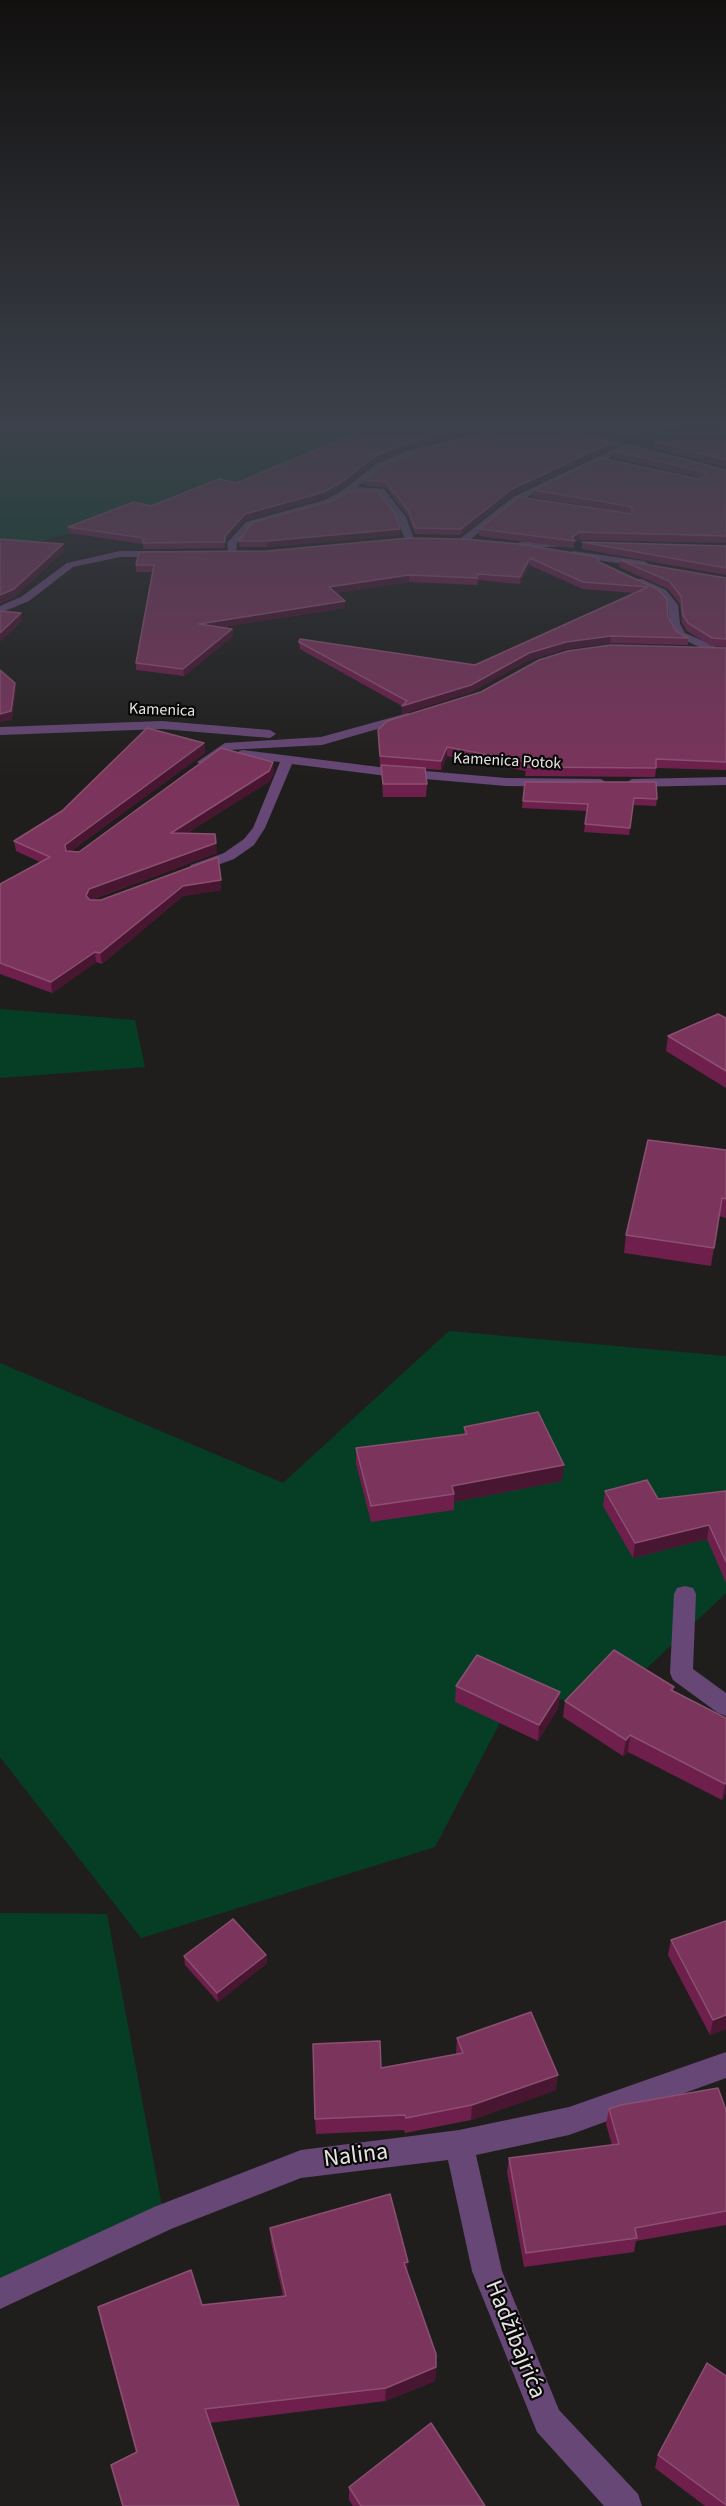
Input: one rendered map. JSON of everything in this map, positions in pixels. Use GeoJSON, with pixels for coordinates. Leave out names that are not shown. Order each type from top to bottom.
{"type":"FeatureCollection","features":[{"type":"Feature","properties":{"kind":"street"},"geometry":{"type":"LineString","coordinates":[[234,541],[228,554],[245,553]]}},
{"type":"Feature","properties":{"kind":"street"},"geometry":{"type":"LineString","coordinates":[[508,544],[590,545]]}},
{"type":"Feature","properties":{"kind":"street"},"geometry":{"type":"LineString","coordinates":[[520,545],[654,566]]}},
{"type":"Feature","properties":{"kind":"street"},"geometry":{"type":"LineString","coordinates":[[0,610],[25,599],[70,565],[93,558],[120,554],[169,554]]}},
{"type":"Feature","properties":{"kind":"street"},"geometry":{"type":"LineString","coordinates":[[570,554],[628,576],[662,592],[673,605],[675,624],[681,635],[722,652]]}},
{"type":"Feature","properties":{"kind":"street"},"geometry":{"type":"LineString","coordinates":[[684,650],[722,652]]}},
{"type":"Feature","properties":{"kind":"street","name":"Kamenica"},"geometry":{"type":"LineString","coordinates":[[219,751],[237,746],[322,741],[419,714]]}},
{"type":"Feature","properties":{"kind":"street","name":"Kamenica"},"geometry":{"type":"LineString","coordinates":[[0,731],[71,726],[162,725],[322,741]]}},
{"type":"Feature","properties":{"kind":"street"},"geometry":{"type":"LineString","coordinates":[[190,772],[219,751]]}},
{"type":"Feature","properties":{"kind":"street","name":"Kamenica Potok"},"geometry":{"type":"LineString","coordinates":[[219,751],[380,771],[507,782],[726,781]]}},
{"type":"Feature","properties":{"kind":"street"},"geometry":{"type":"LineString","coordinates":[[185,872],[229,856],[249,842],[259,828],[288,759]]}},
{"type":"Feature","properties":{"kind":"street"},"geometry":{"type":"LineString","coordinates":[[685,1594],[681,1672],[726,1706]]}},
{"type":"Feature","properties":{"kind":"street","name":"Nalina"},"geometry":{"type":"LineString","coordinates":[[0,2294],[165,2217],[301,2164],[459,2144],[569,2121],[726,2066]]}},
{"type":"Feature","properties":{"kind":"street","name":"Hadžibajrića"},"geometry":{"type":"LineString","coordinates":[[459,2144],[486,2271],[548,2421],[626,2506]]}},
{"type":"Feature","properties":{"kind":"green space"},"geometry":{"type":"Polygon","coordinates":[[[0,541],[41,541],[26,545],[0,544],[0,541]]]}},
{"type":"Feature","properties":{"kind":"green space"},"geometry":{"type":"Polygon","coordinates":[[[0,1009],[135,1020],[145,1067],[0,1078],[0,1009]]]}},
{"type":"Feature","properties":{"kind":"green space"},"geometry":{"type":"Polygon","coordinates":[[[449,1331],[726,1356],[726,1593],[606,1707],[516,1692],[435,1847],[141,1938],[0,1757],[0,1363],[283,1483],[449,1331]]]}},
{"type":"Feature","properties":{"kind":"green space"},"geometry":{"type":"Polygon","coordinates":[[[0,1913],[107,1914],[164,2217],[0,2294],[0,1913]]]}},
{"type":"Feature","properties":{"kind":"building"},"geometry":{"type":"Polygon","coordinates":[[[0,541],[63,544],[14,589],[0,595],[0,541]]]}},
{"type":"Feature","properties":{"kind":"building"},"geometry":{"type":"Polygon","coordinates":[[[143,541],[225,541],[225,542],[143,543],[143,541]]]}},
{"type":"Feature","properties":{"kind":"building"},"geometry":{"type":"Polygon","coordinates":[[[377,541],[486,541],[520,544],[597,557],[599,562],[657,589],[667,599],[668,617],[676,631],[688,638],[611,636],[566,642],[529,653],[471,685],[402,706],[407,701],[299,642],[300,639],[475,665],[648,587],[583,582],[530,558],[520,577],[478,574],[477,578],[409,575],[329,587],[345,601],[199,624],[232,629],[183,669],[136,663],[154,565],[136,565],[139,552],[267,551],[377,541]]]}},
{"type":"Feature","properties":{"kind":"building"},"geometry":{"type":"Polygon","coordinates":[[[582,542],[726,546],[726,568],[582,542]]]}},
{"type":"Feature","properties":{"kind":"building"},"geometry":{"type":"Polygon","coordinates":[[[620,560],[726,578],[726,639],[712,638],[688,623],[683,615],[681,596],[669,581],[620,560]]]}},
{"type":"Feature","properties":{"kind":"building"},"geometry":{"type":"Polygon","coordinates":[[[0,611],[21,613],[0,633],[0,611]]]}},
{"type":"Feature","properties":{"kind":"building"},"geometry":{"type":"Polygon","coordinates":[[[611,645],[726,648],[726,762],[656,759],[656,768],[526,767],[526,762],[447,747],[441,761],[380,756],[378,730],[387,721],[481,692],[539,660],[568,651],[611,645]]]}},
{"type":"Feature","properties":{"kind":"building"},"geometry":{"type":"Polygon","coordinates":[[[0,670],[15,683],[11,711],[0,714],[0,670]]]}},
{"type":"Feature","properties":{"kind":"building"},"geometry":{"type":"Polygon","coordinates":[[[147,728],[204,743],[65,845],[66,851],[79,852],[221,748],[273,762],[269,771],[171,833],[215,834],[216,843],[89,889],[86,896],[90,900],[101,900],[218,857],[221,880],[183,886],[100,953],[95,952],[51,982],[0,963],[0,884],[50,857],[14,841],[62,811],[147,728]]]}},
{"type":"Feature","properties":{"kind":"building"},"geometry":{"type":"Polygon","coordinates":[[[381,765],[425,768],[427,784],[383,784],[381,765]]]}},
{"type":"Feature","properties":{"kind":"building"},"geometry":{"type":"Polygon","coordinates":[[[525,782],[656,782],[657,799],[634,798],[630,828],[585,824],[588,804],[523,801],[525,782]]]}},
{"type":"Feature","properties":{"kind":"building"},"geometry":{"type":"Polygon","coordinates":[[[718,1014],[726,1018],[726,1071],[668,1036],[718,1014]]]}},
{"type":"Feature","properties":{"kind":"building"},"geometry":{"type":"Polygon","coordinates":[[[648,1140],[726,1150],[726,1199],[722,1198],[714,1248],[626,1235],[648,1140]]]}},
{"type":"Feature","properties":{"kind":"building"},"geometry":{"type":"Polygon","coordinates":[[[538,1412],[564,1465],[452,1486],[454,1494],[371,1506],[356,1448],[467,1434],[464,1427],[538,1412]]]}},
{"type":"Feature","properties":{"kind":"building"},"geometry":{"type":"Polygon","coordinates":[[[647,1480],[658,1499],[726,1491],[726,1562],[709,1525],[635,1543],[605,1491],[647,1480]]]}},
{"type":"Feature","properties":{"kind":"building"},"geometry":{"type":"Polygon","coordinates":[[[614,1650],[674,1687],[671,1690],[726,1718],[725,1784],[630,1735],[626,1740],[565,1701],[614,1650]]]}},
{"type":"Feature","properties":{"kind":"building"},"geometry":{"type":"Polygon","coordinates":[[[477,1655],[560,1692],[539,1725],[456,1686],[477,1655]]]}},
{"type":"Feature","properties":{"kind":"building"},"geometry":{"type":"Polygon","coordinates":[[[233,1919],[266,1955],[217,1993],[184,1956],[233,1919]]]}},
{"type":"Feature","properties":{"kind":"building"},"geometry":{"type":"Polygon","coordinates":[[[726,1921],[726,2015],[713,2020],[671,1940],[726,1921]]]}},
{"type":"Feature","properties":{"kind":"building"},"geometry":{"type":"Polygon","coordinates":[[[531,2012],[558,2075],[472,2105],[406,2118],[405,2115],[315,2119],[313,2044],[380,2041],[381,2068],[463,2053],[457,2038],[531,2012]]]}},
{"type":"Feature","properties":{"kind":"building"},"geometry":{"type":"Polygon","coordinates":[[[718,2088],[726,2110],[726,2211],[635,2228],[637,2238],[526,2253],[509,2158],[619,2144],[609,2109],[718,2088]]]}},
{"type":"Feature","properties":{"kind":"building"},"geometry":{"type":"Polygon","coordinates":[[[390,2194],[408,2262],[404,2263],[436,2354],[436,2367],[386,2388],[205,2409],[239,2506],[123,2506],[111,2465],[137,2452],[98,2307],[191,2270],[202,2305],[286,2296],[270,2228],[390,2194]]]}},
{"type":"Feature","properties":{"kind":"building"},"geometry":{"type":"Polygon","coordinates":[[[707,2363],[726,2376],[726,2505],[658,2455],[707,2363]]]}},
{"type":"Feature","properties":{"kind":"building"},"geometry":{"type":"Polygon","coordinates":[[[431,2423],[485,2506],[361,2506],[349,2487],[431,2423]]]}}]}
